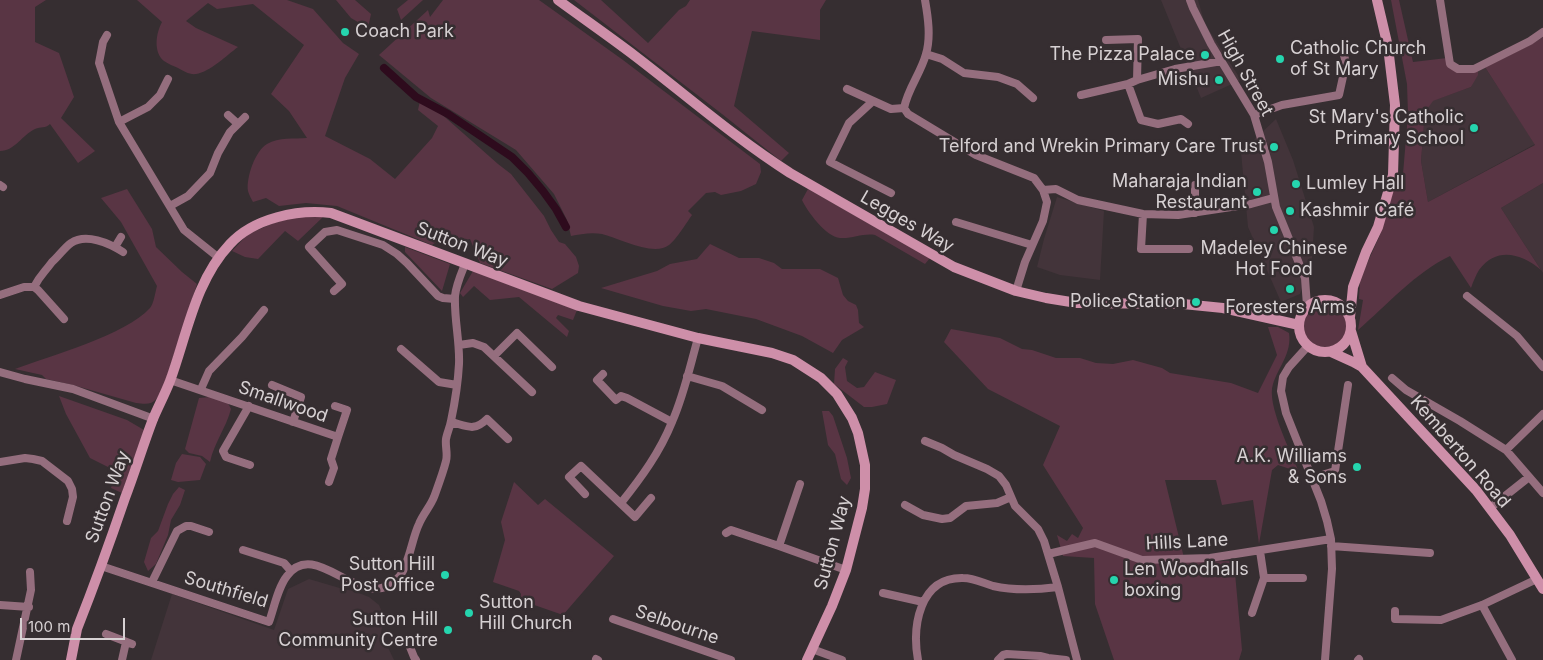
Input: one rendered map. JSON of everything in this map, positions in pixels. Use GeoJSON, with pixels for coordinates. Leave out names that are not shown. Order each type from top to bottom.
{"type":"FeatureCollection","features":[{"type":"Feature","properties":{"kind":"street","name":"Legges Way"},"geometry":{"type":"LineString","coordinates":[[558,0],[635,56],[748,145],[790,173],[954,267],[1016,291],[1046,298],[1077,303],[1183,304],[1223,308],[1299,324]]}},
{"type":"Feature","properties":{"kind":"street"},"geometry":{"type":"LineString","coordinates":[[904,108],[909,91],[926,54],[929,24],[925,0]]}},
{"type":"Feature","properties":{"kind":"street","name":"High Street"},"geometry":{"type":"LineString","coordinates":[[1190,0],[1192,8],[1211,44],[1254,114],[1268,162],[1274,198],[1305,278],[1307,306]]}},
{"type":"Feature","properties":{"kind":"street"},"geometry":{"type":"LineString","coordinates":[[1350,317],[1346,310],[1334,301],[1327,299],[1316,301],[1307,306],[1301,315],[1299,332],[1308,346],[1316,351],[1331,352],[1348,340],[1351,331],[1350,317],[1353,287],[1378,227],[1393,175],[1395,105],[1388,47],[1377,0]]}},
{"type":"Feature","properties":{"kind":"street"},"geometry":{"type":"LineString","coordinates":[[1440,0],[1450,64],[1458,69],[1474,69],[1530,41],[1543,32]]}},
{"type":"Feature","properties":{"kind":"street"},"geometry":{"type":"LineString","coordinates":[[102,39],[99,63],[119,122],[184,230],[218,258]]}},
{"type":"Feature","properties":{"kind":"street"},"geometry":{"type":"LineString","coordinates":[[1106,40],[1138,39],[1137,80]]}},
{"type":"Feature","properties":{"kind":"street"},"geometry":{"type":"LineString","coordinates":[[1254,114],[1282,105],[1339,95],[1346,63],[1343,51]]}},
{"type":"Feature","properties":{"kind":"street"},"geometry":{"type":"LineString","coordinates":[[926,54],[942,59],[964,73],[998,77],[1026,87],[1033,98]]}},
{"type":"Feature","properties":{"kind":"street"},"geometry":{"type":"LineString","coordinates":[[1081,96],[1128,84],[1175,68],[1222,61]]}},
{"type":"Feature","properties":{"kind":"street"},"geometry":{"type":"LineString","coordinates":[[119,122],[148,106],[160,95],[168,79]]}},
{"type":"Feature","properties":{"kind":"street"},"geometry":{"type":"LineString","coordinates":[[1128,84],[1141,120],[1158,124],[1181,119],[1188,124]]}},
{"type":"Feature","properties":{"kind":"street"},"geometry":{"type":"LineString","coordinates":[[847,89],[891,109],[904,108]]}},
{"type":"Feature","properties":{"kind":"street"},"geometry":{"type":"LineString","coordinates":[[873,101],[849,123],[830,162],[881,183],[891,193]]}},
{"type":"Feature","properties":{"kind":"street"},"geometry":{"type":"LineString","coordinates":[[904,108],[908,114],[976,155],[1034,178],[1043,190],[1047,202],[1044,221],[1025,262],[1016,291]]}},
{"type":"Feature","properties":{"kind":"street"},"geometry":{"type":"LineString","coordinates":[[228,115],[238,124]]}},
{"type":"Feature","properties":{"kind":"street"},"geometry":{"type":"LineString","coordinates":[[170,206],[188,196],[210,173],[230,132],[244,117]]}},
{"type":"Feature","properties":{"kind":"street"},"geometry":{"type":"LineString","coordinates":[[1195,185],[1195,213]]}},
{"type":"Feature","properties":{"kind":"street"},"geometry":{"type":"LineString","coordinates":[[1043,190],[1056,189],[1078,200],[1142,214],[1178,215],[1195,213],[1274,198]]}},
{"type":"Feature","properties":{"kind":"street","name":"Sutton Way"},"geometry":{"type":"LineString","coordinates":[[71,660],[77,629],[206,278],[218,258],[244,230],[295,212],[316,211],[331,213],[579,306],[698,338],[772,353],[793,360],[821,378],[837,394],[852,418],[858,433],[865,465],[865,488],[862,508],[846,570],[832,606],[806,660]]}},
{"type":"Feature","properties":{"kind":"street"},"geometry":{"type":"LineString","coordinates":[[1142,214],[1141,249],[1189,249]]}},
{"type":"Feature","properties":{"kind":"street"},"geometry":{"type":"LineString","coordinates":[[956,222],[1032,245]]}},
{"type":"Feature","properties":{"kind":"street"},"geometry":{"type":"LineString","coordinates":[[334,291],[342,284],[309,247],[325,232],[337,230],[383,245],[407,263],[438,296],[455,299]]}},
{"type":"Feature","properties":{"kind":"street"},"geometry":{"type":"LineString","coordinates":[[115,247],[120,237]]}},
{"type":"Feature","properties":{"kind":"street"},"geometry":{"type":"LineString","coordinates":[[34,287],[42,273],[59,254],[74,242],[89,239],[107,243],[123,252]]}},
{"type":"Feature","properties":{"kind":"street"},"geometry":{"type":"LineString","coordinates":[[243,550],[284,563],[291,571],[297,567],[310,565],[330,570],[344,579],[361,586],[376,589],[383,588],[393,582],[402,572],[419,523],[434,497],[446,462],[445,443],[451,422],[457,385],[459,344],[455,299],[465,264]]}},
{"type":"Feature","properties":{"kind":"street"},"geometry":{"type":"LineString","coordinates":[[0,295],[24,287],[34,287],[62,316],[66,307]]}},
{"type":"Feature","properties":{"kind":"street"},"geometry":{"type":"LineString","coordinates":[[1334,301],[1353,287]]}},
{"type":"Feature","properties":{"kind":"street"},"geometry":{"type":"LineString","coordinates":[[1467,296],[1517,336],[1543,367]]}},
{"type":"Feature","properties":{"kind":"street"},"geometry":{"type":"LineString","coordinates":[[202,389],[209,371],[264,310]]}},
{"type":"Feature","properties":{"kind":"street","name":"Kemberton Road"},"geometry":{"type":"LineString","coordinates":[[1351,331],[1362,368]]}},
{"type":"Feature","properties":{"kind":"street"},"geometry":{"type":"LineString","coordinates":[[494,356],[517,333],[552,368]]}},
{"type":"Feature","properties":{"kind":"street"},"geometry":{"type":"LineString","coordinates":[[621,503],[656,455],[672,422],[688,376],[698,338]]}},
{"type":"Feature","properties":{"kind":"street"},"geometry":{"type":"LineString","coordinates":[[459,344],[473,343],[479,345],[494,356],[532,392]]}},
{"type":"Feature","properties":{"kind":"street"},"geometry":{"type":"LineString","coordinates":[[1308,346],[1289,367],[1283,377],[1281,391],[1286,413],[1325,514],[1331,542],[1332,569],[1325,660]]}},
{"type":"Feature","properties":{"kind":"street"},"geometry":{"type":"LineString","coordinates":[[401,349],[439,382],[457,385]]}},
{"type":"Feature","properties":{"kind":"street","name":"Kemberton Road"},"geometry":{"type":"LineString","coordinates":[[1331,352],[1362,368],[1476,490],[1510,536],[1543,589]]}},
{"type":"Feature","properties":{"kind":"street"},"geometry":{"type":"LineString","coordinates":[[0,372],[73,389],[154,419]]}},
{"type":"Feature","properties":{"kind":"street"},"geometry":{"type":"LineString","coordinates":[[603,374],[596,380],[616,400],[621,396],[627,398],[672,422]]}},
{"type":"Feature","properties":{"kind":"street"},"geometry":{"type":"LineString","coordinates":[[688,376],[722,386],[762,410]]}},
{"type":"Feature","properties":{"kind":"street"},"geometry":{"type":"LineString","coordinates":[[1392,378],[1406,390],[1506,450],[1543,493]]}},
{"type":"Feature","properties":{"kind":"street","name":"Smallwood"},"geometry":{"type":"LineString","coordinates":[[170,380],[202,389],[338,437],[331,459],[334,468],[328,482]]}},
{"type":"Feature","properties":{"kind":"street"},"geometry":{"type":"LineString","coordinates":[[1312,478],[1335,471],[1348,384]]}},
{"type":"Feature","properties":{"kind":"street"},"geometry":{"type":"LineString","coordinates":[[272,385],[301,397],[293,422]]}},
{"type":"Feature","properties":{"kind":"street"},"geometry":{"type":"LineString","coordinates":[[250,406],[224,451],[226,457],[250,465]]}},
{"type":"Feature","properties":{"kind":"street"},"geometry":{"type":"LineString","coordinates":[[335,406],[348,410],[338,437]]}},
{"type":"Feature","properties":{"kind":"street"},"geometry":{"type":"LineString","coordinates":[[1506,450],[1543,414]]}},
{"type":"Feature","properties":{"kind":"street"},"geometry":{"type":"LineString","coordinates":[[451,422],[476,427],[480,426],[487,419],[508,439]]}},
{"type":"Feature","properties":{"kind":"street"},"geometry":{"type":"LineString","coordinates":[[925,441],[995,473],[1003,480],[1015,506],[1038,529],[1044,541],[1058,587],[1074,660]]}},
{"type":"Feature","properties":{"kind":"street"},"geometry":{"type":"LineString","coordinates":[[0,462],[25,458],[42,461],[68,481],[73,497],[67,521]]}},
{"type":"Feature","properties":{"kind":"street"},"geometry":{"type":"LineString","coordinates":[[585,494],[569,477],[581,466],[635,517],[651,498]]}},
{"type":"Feature","properties":{"kind":"street"},"geometry":{"type":"LineString","coordinates":[[1490,508],[1529,477]]}},
{"type":"Feature","properties":{"kind":"street"},"geometry":{"type":"LineString","coordinates":[[779,546],[800,484]]}},
{"type":"Feature","properties":{"kind":"street"},"geometry":{"type":"LineString","coordinates":[[905,505],[923,515],[942,520],[950,518],[966,506],[997,503],[1011,498]]}},
{"type":"Feature","properties":{"kind":"street","name":"Southfield"},"geometry":{"type":"LineString","coordinates":[[152,582],[177,531],[186,526],[191,526],[209,532]]}},
{"type":"Feature","properties":{"kind":"street"},"geometry":{"type":"LineString","coordinates":[[726,533],[731,530],[846,570]]}},
{"type":"Feature","properties":{"kind":"street","name":"Hills Lane"},"geometry":{"type":"LineString","coordinates":[[1048,554],[1095,542],[1142,560],[1210,558],[1331,542],[1430,553]]}},
{"type":"Feature","properties":{"kind":"street"},"geometry":{"type":"LineString","coordinates":[[1252,613],[1264,578],[1260,551]]}},
{"type":"Feature","properties":{"kind":"street","name":"Southfield"},"geometry":{"type":"LineString","coordinates":[[101,566],[269,622],[282,584],[291,571]]}},
{"type":"Feature","properties":{"kind":"street"},"geometry":{"type":"LineString","coordinates":[[16,660],[29,607],[31,590],[30,572]]}},
{"type":"Feature","properties":{"kind":"street"},"geometry":{"type":"LineString","coordinates":[[918,660],[916,637],[923,602],[946,580],[957,578],[973,580],[1010,589],[1028,590],[1058,587]]}},
{"type":"Feature","properties":{"kind":"street"},"geometry":{"type":"LineString","coordinates":[[1264,578],[1303,578]]}},
{"type":"Feature","properties":{"kind":"street"},"geometry":{"type":"LineString","coordinates":[[1395,611],[1394,623],[1441,620],[1482,605],[1537,579]]}},
{"type":"Feature","properties":{"kind":"street"},"geometry":{"type":"LineString","coordinates":[[882,593],[923,602]]}},
{"type":"Feature","properties":{"kind":"street"},"geometry":{"type":"LineString","coordinates":[[0,605],[29,607]]}},
{"type":"Feature","properties":{"kind":"street"},"geometry":{"type":"LineString","coordinates":[[1482,605],[1512,660]]}},
{"type":"Feature","properties":{"kind":"street","name":"Selbourne"},"geometry":{"type":"LineString","coordinates":[[613,619],[732,660]]}},
{"type":"Feature","properties":{"kind":"street"},"geometry":{"type":"LineString","coordinates":[[106,634],[129,643],[122,660]]}},
{"type":"Feature","properties":{"kind":"street"},"geometry":{"type":"LineString","coordinates":[[408,642],[416,660]]}},
{"type":"Feature","properties":{"kind":"street"},"geometry":{"type":"LineString","coordinates":[[812,649],[842,660]]}},
{"type":"Feature","properties":{"kind":"street"},"geometry":{"type":"LineString","coordinates":[[998,660],[1007,654],[1032,655],[1066,660]]}},
{"type":"Feature","properties":{"kind":"shaded area"},"geometry":{"type":"Polygon","coordinates":[[[0,0],[46,0],[35,7],[35,42],[59,53],[74,97],[61,118],[95,151],[78,163],[50,124],[35,129],[14,146],[0,151],[0,0]]]}},
{"type":"Feature","properties":{"kind":"shaded area"},"geometry":{"type":"Polygon","coordinates":[[[137,0],[287,0],[313,9],[343,43],[359,54],[345,78],[325,136],[370,159],[395,179],[432,138],[438,126],[418,110],[421,96],[511,174],[544,216],[559,242],[565,244],[576,257],[579,266],[578,273],[552,289],[480,263],[470,239],[457,241],[442,240],[432,245],[337,206],[306,203],[279,206],[266,198],[253,202],[248,191],[248,179],[252,165],[263,147],[276,140],[307,138],[289,111],[271,94],[304,45],[253,4],[217,9],[208,3],[186,21],[196,28],[238,47],[207,70],[196,74],[189,73],[167,63],[158,53],[158,31],[162,22],[137,0]]]}},
{"type":"Feature","properties":{"kind":"shaded area"},"geometry":{"type":"Polygon","coordinates":[[[336,0],[355,0],[371,14],[368,28],[351,18],[336,0]]]}},
{"type":"Feature","properties":{"kind":"shaded area"},"geometry":{"type":"Polygon","coordinates":[[[408,0],[423,0],[401,20],[397,9],[408,0]]]}},
{"type":"Feature","properties":{"kind":"shaded area"},"geometry":{"type":"Polygon","coordinates":[[[443,0],[539,0],[623,60],[760,164],[761,172],[756,184],[741,191],[721,195],[715,192],[706,193],[688,211],[692,215],[672,243],[662,248],[654,249],[636,246],[598,233],[571,236],[567,220],[554,194],[516,150],[431,98],[379,55],[428,10],[430,17],[443,0]]]}},
{"type":"Feature","properties":{"kind":"shaded area"},"geometry":{"type":"Polygon","coordinates":[[[574,0],[601,0],[648,43],[690,0],[826,0],[820,10],[820,40],[752,31],[734,106],[789,153],[781,161],[574,0]]]}},
{"type":"Feature","properties":{"kind":"shaded area"},"geometry":{"type":"Polygon","coordinates":[[[1161,0],[1198,0],[1205,24],[1241,80],[1201,98],[1161,0]]]}},
{"type":"Feature","properties":{"kind":"shaded area"},"geometry":{"type":"Polygon","coordinates":[[[1391,0],[1399,0],[1413,62],[1447,58],[1449,65],[1478,70],[1478,75],[1471,87],[1433,101],[1425,112],[1421,161],[1428,202],[1535,145],[1485,67],[1543,37],[1543,183],[1501,208],[1541,270],[1526,260],[1510,255],[1502,255],[1486,262],[1479,270],[1471,288],[1450,256],[1413,280],[1358,330],[1363,300],[1359,299],[1360,279],[1380,235],[1393,192],[1401,184],[1403,174],[1408,114],[1407,84],[1391,0]]]}},
{"type":"Feature","properties":{"kind":"shaded area","name":"St Mary's Catholic Primary School"},"geometry":{"type":"Polygon","coordinates":[[[1485,67],[1535,144],[1428,202],[1421,161],[1425,112],[1432,101],[1471,87],[1478,70],[1485,67]]]}},
{"type":"Feature","properties":{"kind":"shaded area"},"geometry":{"type":"Polygon","coordinates":[[[1276,119],[1293,160],[1314,227],[1312,258],[1300,294],[1281,302],[1248,227],[1241,152],[1276,119]]]}},
{"type":"Feature","properties":{"kind":"shaded area"},"geometry":{"type":"Polygon","coordinates":[[[1543,183],[1543,273],[1501,208],[1543,183]]]}},
{"type":"Feature","properties":{"kind":"shaded area"},"geometry":{"type":"Polygon","coordinates":[[[127,189],[152,229],[156,247],[197,284],[164,385],[157,399],[147,404],[136,403],[46,379],[42,375],[15,369],[106,336],[139,318],[150,308],[157,286],[121,222],[101,198],[127,189]]]}},
{"type":"Feature","properties":{"kind":"shaded area"},"geometry":{"type":"Polygon","coordinates":[[[808,189],[930,258],[925,264],[875,235],[835,237],[818,223],[804,205],[802,200],[808,189]]]}},
{"type":"Feature","properties":{"kind":"shaded area"},"geometry":{"type":"Polygon","coordinates":[[[1057,197],[1104,211],[1100,280],[1060,275],[1037,267],[1057,197]]]}},
{"type":"Feature","properties":{"kind":"shaded area"},"geometry":{"type":"Polygon","coordinates":[[[298,216],[323,217],[298,241],[285,231],[258,259],[245,257],[232,251],[248,234],[274,223],[298,216]]]}},
{"type":"Feature","properties":{"kind":"shaded area"},"geometry":{"type":"Polygon","coordinates":[[[710,244],[739,258],[759,258],[774,263],[782,269],[820,269],[838,278],[843,295],[848,301],[856,305],[859,323],[864,327],[842,340],[833,353],[802,336],[756,319],[706,309],[691,311],[663,306],[601,288],[657,271],[670,264],[697,259],[710,244]]]}},
{"type":"Feature","properties":{"kind":"shaded area"},"geometry":{"type":"Polygon","coordinates":[[[405,247],[450,264],[442,291],[405,252],[405,247]]]}},
{"type":"Feature","properties":{"kind":"shaded area"},"geometry":{"type":"Polygon","coordinates":[[[473,271],[577,310],[573,320],[558,315],[556,318],[569,331],[567,337],[519,297],[490,300],[474,286],[463,297],[460,293],[473,271]]]}},
{"type":"Feature","properties":{"kind":"shaded area"},"geometry":{"type":"Polygon","coordinates":[[[1321,303],[1329,303],[1341,309],[1347,325],[1341,341],[1329,347],[1321,347],[1309,341],[1303,329],[1303,321],[1309,309],[1321,303]]]}},
{"type":"Feature","properties":{"kind":"shaded area"},"geometry":{"type":"Polygon","coordinates":[[[1268,327],[1278,327],[1289,333],[1289,347],[1273,384],[1272,393],[1280,428],[1299,472],[1278,465],[1272,470],[1259,544],[1253,500],[1222,505],[1216,480],[1165,480],[1185,562],[1233,561],[1242,650],[1239,660],[1114,660],[1095,604],[1094,558],[1063,556],[1057,535],[1067,541],[1072,534],[1078,538],[1083,528],[1043,465],[1060,426],[988,389],[944,342],[951,329],[1000,338],[1022,349],[1032,350],[1056,358],[1080,358],[1096,363],[1113,364],[1133,360],[1162,368],[1170,373],[1231,383],[1258,393],[1277,355],[1268,327]]]}},
{"type":"Feature","properties":{"kind":"shaded area"},"geometry":{"type":"Polygon","coordinates":[[[843,358],[848,361],[845,367],[847,381],[857,388],[864,387],[875,372],[896,380],[887,404],[864,407],[834,384],[835,369],[843,358]]]}},
{"type":"Feature","properties":{"kind":"shaded area"},"geometry":{"type":"Polygon","coordinates":[[[59,396],[127,420],[144,430],[122,493],[111,488],[116,471],[90,458],[66,414],[59,396]]]}},
{"type":"Feature","properties":{"kind":"shaded area"},"geometry":{"type":"Polygon","coordinates":[[[210,397],[228,403],[231,409],[210,462],[202,456],[189,453],[185,449],[199,398],[210,397]]]}},
{"type":"Feature","properties":{"kind":"shaded area"},"geometry":{"type":"Polygon","coordinates":[[[822,411],[829,411],[833,416],[847,458],[851,478],[847,485],[841,479],[835,454],[828,445],[822,411]]]}},
{"type":"Feature","properties":{"kind":"shaded area"},"geometry":{"type":"Polygon","coordinates":[[[182,454],[200,457],[206,464],[200,480],[178,482],[171,480],[176,463],[182,454]]]}},
{"type":"Feature","properties":{"kind":"shaded area"},"geometry":{"type":"Polygon","coordinates":[[[514,482],[538,505],[545,499],[614,556],[563,615],[520,600],[521,594],[519,591],[493,582],[505,540],[501,522],[514,482]]]}},
{"type":"Feature","properties":{"kind":"shaded area"},"geometry":{"type":"Polygon","coordinates":[[[179,487],[185,490],[180,505],[171,520],[168,535],[156,564],[148,571],[144,562],[151,538],[158,531],[168,504],[179,487]]]}},
{"type":"Feature","properties":{"kind":"shaded area"},"geometry":{"type":"Polygon","coordinates":[[[309,579],[354,591],[369,597],[379,605],[383,614],[381,633],[394,660],[151,660],[172,594],[274,630],[288,589],[309,579]]]}},
{"type":"Feature","properties":{"kind":"waterway"},"geometry":{"type":"LineString","coordinates":[[384,68],[416,97],[448,114],[512,157],[543,191],[566,227]]}},
{"type":"Feature","properties":{"kind":"place","name":"Coach Park"},"geometry":{"type":"Point","coordinates":[345,32]}},
{"type":"Feature","properties":{"kind":"place","name":"The Pizza Palace"},"geometry":{"type":"Point","coordinates":[1205,55]}},
{"type":"Feature","properties":{"kind":"place","name":"Catholic Church of St Mary"},"geometry":{"type":"Point","coordinates":[1280,59]}},
{"type":"Feature","properties":{"kind":"place","name":"Mishu"},"geometry":{"type":"Point","coordinates":[1219,80]}},
{"type":"Feature","properties":{"kind":"place","name":"St Mary's Catholic Primary School"},"geometry":{"type":"Point","coordinates":[1474,128]}},
{"type":"Feature","properties":{"kind":"place","name":"Telford and Wrekin Primary Care Trust"},"geometry":{"type":"Point","coordinates":[1274,147]}},
{"type":"Feature","properties":{"kind":"place","name":"Lumley Hall"},"geometry":{"type":"Point","coordinates":[1296,184]}},
{"type":"Feature","properties":{"kind":"place","name":"Maharaja Indian Restaurant"},"geometry":{"type":"Point","coordinates":[1257,192]}},
{"type":"Feature","properties":{"kind":"place","name":"Kashmir Café"},"geometry":{"type":"Point","coordinates":[1290,211]}},
{"type":"Feature","properties":{"kind":"place","name":"Madeley Chinese Hot Food"},"geometry":{"type":"Point","coordinates":[1274,230]}},
{"type":"Feature","properties":{"kind":"place","name":"Foresters Arms"},"geometry":{"type":"Point","coordinates":[1290,289]}},
{"type":"Feature","properties":{"kind":"place","name":"Police Station"},"geometry":{"type":"Point","coordinates":[1196,302]}},
{"type":"Feature","properties":{"kind":"place","name":"A.K. Williams & Sons"},"geometry":{"type":"Point","coordinates":[1357,467]}},
{"type":"Feature","properties":{"kind":"place","name":"Sutton Hill Post Office"},"geometry":{"type":"Point","coordinates":[445,575]}},
{"type":"Feature","properties":{"kind":"place","name":"Len Woodhalls boxing"},"geometry":{"type":"Point","coordinates":[1114,580]}},
{"type":"Feature","properties":{"kind":"place","name":"Sutton Hill Church"},"geometry":{"type":"Point","coordinates":[469,613]}},
{"type":"Feature","properties":{"kind":"place","name":"Sutton Hill Community Centre"},"geometry":{"type":"Point","coordinates":[448,630]}}]}
